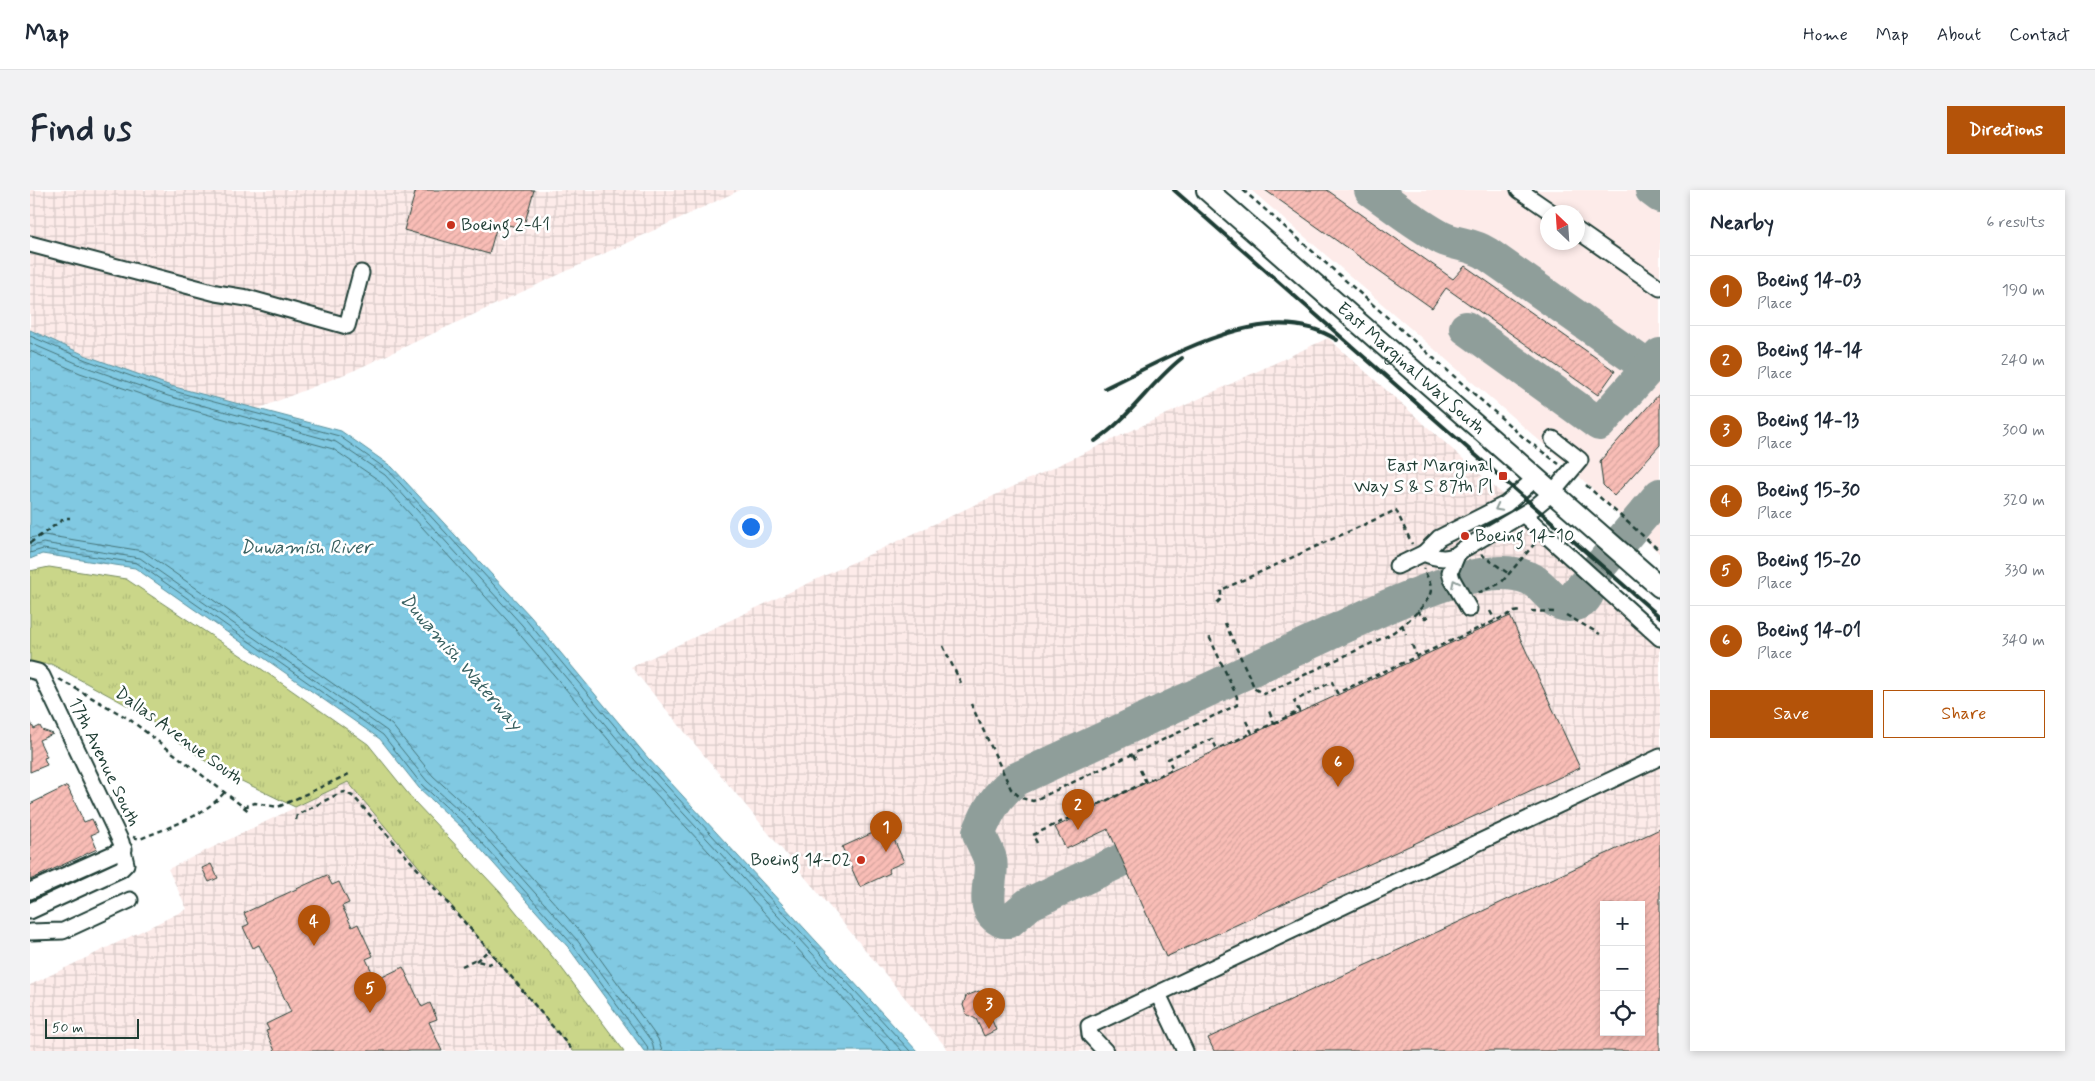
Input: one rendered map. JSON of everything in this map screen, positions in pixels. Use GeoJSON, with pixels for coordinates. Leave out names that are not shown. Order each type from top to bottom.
{"type":"FeatureCollection","features":[{"type":"Feature","properties":{"kind":"main road","name":"East Marginal Way South"},"geometry":{"type":"LineString","coordinates":[[1207,190],[1660,587]]}},
{"type":"Feature","properties":{"kind":"street"},"geometry":{"type":"LineString","coordinates":[[1519,190],[1541,205]]}},
{"type":"Feature","properties":{"kind":"street"},"geometry":{"type":"LineString","coordinates":[[1585,236],[1660,288]]}},
{"type":"Feature","properties":{"kind":"street"},"geometry":{"type":"LineString","coordinates":[[30,244],[216,293],[247,298],[347,326],[361,273]]}},
{"type":"Feature","properties":{"kind":"street"},"geometry":{"type":"LineString","coordinates":[[1469,608],[1450,572],[1457,555],[1462,550],[1524,515],[1552,492],[1580,460],[1554,439]]}},
{"type":"Feature","properties":{"kind":"street"},"geometry":{"type":"LineString","coordinates":[[1397,566],[1420,555],[1439,538],[1506,504],[1536,478]]}},
{"type":"Feature","properties":{"kind":"street"},"geometry":{"type":"LineString","coordinates":[[1524,515],[1660,638]]}},
{"type":"Feature","properties":{"kind":"street"},"geometry":{"type":"LineString","coordinates":[[1420,555],[1435,559],[1457,555]]}},
{"type":"Feature","properties":{"kind":"street","name":"17th Avenue South"},"geometry":{"type":"LineString","coordinates":[[30,911],[121,869],[126,864],[128,843],[34,671]]}},
{"type":"Feature","properties":{"kind":"street"},"geometry":{"type":"LineString","coordinates":[[1105,1051],[1090,1035],[1089,1026],[1660,757]]}},
{"type":"Feature","properties":{"kind":"street"},"geometry":{"type":"LineString","coordinates":[[30,891],[128,843]]}},
{"type":"Feature","properties":{"kind":"street"},"geometry":{"type":"LineString","coordinates":[[30,932],[62,931],[130,900]]}},
{"type":"Feature","properties":{"kind":"street"},"geometry":{"type":"LineString","coordinates":[[1158,994],[1185,1051]]}},
{"type":"Feature","properties":{"kind":"path"},"geometry":{"type":"LineString","coordinates":[[1243,190],[1517,432],[1560,464]]}},
{"type":"Feature","properties":{"kind":"path"},"geometry":{"type":"LineString","coordinates":[[1586,485],[1660,551]]}},
{"type":"Feature","properties":{"kind":"path"},"geometry":{"type":"LineString","coordinates":[[1217,603],[1221,599],[1221,590],[1396,510],[1420,555],[1430,582],[1430,592],[1417,611],[1402,626],[1389,635],[1262,694],[1255,689],[1225,623]]}},
{"type":"Feature","properties":{"kind":"path"},"geometry":{"type":"LineString","coordinates":[[30,542],[65,518],[70,518]]}},
{"type":"Feature","properties":{"kind":"path"},"geometry":{"type":"LineString","coordinates":[[1481,593],[1501,582],[1544,532]]}},
{"type":"Feature","properties":{"kind":"path"},"geometry":{"type":"LineString","coordinates":[[1479,550],[1509,574]]}},
{"type":"Feature","properties":{"kind":"path"},"geometry":{"type":"LineString","coordinates":[[1417,611],[1425,618],[1428,617]]}},
{"type":"Feature","properties":{"kind":"path"},"geometry":{"type":"LineString","coordinates":[[1490,611],[1495,620]]}},
{"type":"Feature","properties":{"kind":"path"},"geometry":{"type":"LineString","coordinates":[[1037,843],[1033,835],[1173,769],[1168,759],[1212,739],[1217,749],[1299,711],[1294,700],[1332,682],[1337,693],[1495,620],[1520,611]]}},
{"type":"Feature","properties":{"kind":"path"},"geometry":{"type":"LineString","coordinates":[[1531,611],[1554,612]]}},
{"type":"Feature","properties":{"kind":"path"},"geometry":{"type":"LineString","coordinates":[[1566,615],[1600,634]]}},
{"type":"Feature","properties":{"kind":"path"},"geometry":{"type":"LineString","coordinates":[[1402,626],[1406,634]]}},
{"type":"Feature","properties":{"kind":"path"},"geometry":{"type":"LineString","coordinates":[[971,704],[1009,785],[1021,798],[1037,800],[1238,705],[1237,697],[1208,634]]}},
{"type":"Feature","properties":{"kind":"path"},"geometry":{"type":"LineString","coordinates":[[1412,645],[1417,656]]}},
{"type":"Feature","properties":{"kind":"path"},"geometry":{"type":"LineString","coordinates":[[943,646],[962,686]]}},
{"type":"Feature","properties":{"kind":"path"},"geometry":{"type":"LineString","coordinates":[[1324,666],[1326,671]]}},
{"type":"Feature","properties":{"kind":"path","name":"Dallas Avenue South"},"geometry":{"type":"LineString","coordinates":[[59,679],[130,719],[250,812]]}},
{"type":"Feature","properties":{"kind":"path"},"geometry":{"type":"LineString","coordinates":[[1269,710],[1274,722]]}},
{"type":"Feature","properties":{"kind":"path"},"geometry":{"type":"LineString","coordinates":[[1246,721],[1252,733]]}},
{"type":"Feature","properties":{"kind":"path"},"geometry":{"type":"LineString","coordinates":[[1133,754],[1136,760]]}},
{"type":"Feature","properties":{"kind":"path"},"geometry":{"type":"LineString","coordinates":[[1140,770],[1146,782]]}},
{"type":"Feature","properties":{"kind":"path"},"geometry":{"type":"LineString","coordinates":[[244,807],[255,803],[278,807],[349,774]]}},
{"type":"Feature","properties":{"kind":"path"},"geometry":{"type":"LineString","coordinates":[[296,820],[297,815],[334,796],[345,792],[349,794],[489,950],[573,1051]]}},
{"type":"Feature","properties":{"kind":"path"},"geometry":{"type":"LineString","coordinates":[[128,843],[195,817],[215,803],[224,793]]}},
{"type":"Feature","properties":{"kind":"path"},"geometry":{"type":"LineString","coordinates":[[1017,804],[1021,798]]}},
{"type":"Feature","properties":{"kind":"path"},"geometry":{"type":"LineString","coordinates":[[462,966],[476,961],[489,950]]}},
{"type":"Feature","properties":{"kind":"path"},"geometry":{"type":"LineString","coordinates":[[476,961],[489,964],[497,960]]}},
{"type":"Feature","properties":{"kind":"shaded area"},"geometry":{"type":"Polygon","coordinates":[[[30,190],[740,190],[355,370],[255,410],[171,386],[87,356],[30,330],[30,190]]]}},
{"type":"Feature","properties":{"kind":"shaded area"},"geometry":{"type":"Polygon","coordinates":[[[1251,190],[1660,190],[1660,554],[1563,461],[1251,190]]]}},
{"type":"Feature","properties":{"kind":"shaded area"},"geometry":{"type":"Polygon","coordinates":[[[1328,338],[1660,635],[1660,1051],[949,1051],[631,667],[1328,338]]]}},
{"type":"Feature","properties":{"kind":"shaded area"},"geometry":{"type":"Polygon","coordinates":[[[348,782],[573,1051],[30,1051],[30,985],[187,909],[168,869],[348,782]]]}},
{"type":"Feature","properties":{"kind":"green space"},"geometry":{"type":"Polygon","coordinates":[[[49,567],[126,579],[260,668],[368,744],[414,801],[500,892],[560,966],[624,1051],[573,1051],[348,782],[295,807],[215,768],[136,710],[51,664],[30,664],[30,571],[49,567]]]}},
{"type":"Feature","properties":{"kind":"water","name":"Duwamish River"},"geometry":{"type":"Polygon","coordinates":[[[30,330],[87,356],[171,386],[341,431],[392,467],[531,617],[648,758],[917,1051],[644,1051],[568,947],[461,827],[419,788],[380,739],[135,568],[42,554],[30,559],[30,330]]]}},
{"type":"Feature","properties":{"kind":"building","name":"Boeing 2-41"},"geometry":{"type":"Polygon","coordinates":[[[416,190],[534,190],[523,229],[498,222],[489,254],[404,230],[416,190]]]}},
{"type":"Feature","properties":{"kind":"building"},"geometry":{"type":"Polygon","coordinates":[[[1265,190],[1327,190],[1453,279],[1465,266],[1615,371],[1598,395],[1446,288],[1432,308],[1265,190]]]}},
{"type":"Feature","properties":{"kind":"building"},"geometry":{"type":"Polygon","coordinates":[[[1660,393],[1660,445],[1614,496],[1603,485],[1600,461],[1660,393]]]}},
{"type":"Feature","properties":{"kind":"building"},"geometry":{"type":"Polygon","coordinates":[[[1510,616],[1580,768],[1166,957],[1108,829],[1066,849],[1055,827],[1098,807],[1097,805],[1510,616]]]}},
{"type":"Feature","properties":{"kind":"building"},"geometry":{"type":"Polygon","coordinates":[[[30,721],[34,729],[40,726],[42,730],[53,734],[39,740],[47,757],[44,758],[47,765],[30,772],[30,721]]]}},
{"type":"Feature","properties":{"kind":"building"},"geometry":{"type":"Polygon","coordinates":[[[67,786],[84,822],[92,819],[98,832],[91,835],[97,849],[30,880],[30,804],[67,786]]]}},
{"type":"Feature","properties":{"kind":"building"},"geometry":{"type":"Polygon","coordinates":[[[888,826],[904,862],[888,869],[890,873],[860,887],[842,847],[888,826]]]}},
{"type":"Feature","properties":{"kind":"building"},"geometry":{"type":"Polygon","coordinates":[[[1660,829],[1660,1051],[1214,1051],[1208,1038],[1660,829]]]}},
{"type":"Feature","properties":{"kind":"building"},"geometry":{"type":"Polygon","coordinates":[[[211,864],[218,878],[209,882],[202,868],[211,864]]]}},
{"type":"Feature","properties":{"kind":"building"},"geometry":{"type":"Polygon","coordinates":[[[327,875],[332,885],[339,882],[349,903],[342,906],[352,927],[358,924],[373,956],[366,959],[376,980],[403,967],[422,1007],[430,1003],[437,1019],[429,1022],[442,1051],[275,1051],[266,1031],[269,1030],[266,1024],[291,1012],[259,945],[253,948],[243,927],[249,924],[244,913],[327,875]]]}},
{"type":"Feature","properties":{"kind":"building"},"geometry":{"type":"Polygon","coordinates":[[[979,991],[989,1000],[989,1013],[996,1030],[984,1036],[976,1019],[966,1014],[963,1005],[966,996],[979,991]]]}},
{"type":"Feature","properties":{"kind":"taxiway"},"geometry":{"type":"LineString","coordinates":[[1371,190],[1442,238],[1486,253],[1649,368]]}},
{"type":"Feature","properties":{"kind":"taxiway"},"geometry":{"type":"LineString","coordinates":[[1652,190],[1660,196]]}},
{"type":"Feature","properties":{"kind":"taxiway"},"geometry":{"type":"LineString","coordinates":[[1466,328],[1599,424],[1660,355]]}},
{"type":"Feature","properties":{"kind":"taxiway"},"geometry":{"type":"LineString","coordinates":[[1578,592],[1660,495]]}},
{"type":"Feature","properties":{"kind":"taxiway"},"geometry":{"type":"LineString","coordinates":[[1122,860],[1029,904],[1009,921],[1003,921],[995,916],[988,902],[990,859],[979,833],[994,803],[1017,779],[1386,607],[1456,581],[1495,573],[1513,574],[1529,578],[1557,602],[1569,605],[1580,602],[1587,595],[1591,575]]}},
{"type":"Feature","properties":{"kind":"railway"},"geometry":{"type":"LineString","coordinates":[[1174,190],[1660,617]]}},
{"type":"Feature","properties":{"kind":"railway"},"geometry":{"type":"LineString","coordinates":[[1105,388],[1188,348],[1219,336],[1250,328],[1281,324],[1310,328],[1337,340]]}},
{"type":"Feature","properties":{"kind":"railway"},"geometry":{"type":"LineString","coordinates":[[1095,441],[1129,412],[1160,378],[1182,358]]}},
{"type":"Feature","properties":{"kind":"place","name":"Boeing 2-41"},"geometry":{"type":"Point","coordinates":[451,225]}},
{"type":"Feature","properties":{"kind":"place","name":"East Marginal Way S & S 87th Pl"},"geometry":{"type":"Point","coordinates":[1503,476]}},
{"type":"Feature","properties":{"kind":"place","name":"Boeing 14-10"},"geometry":{"type":"Point","coordinates":[1465,536]}},
{"type":"Feature","properties":{"kind":"place","name":"Boeing 14-01"},"geometry":{"type":"Point","coordinates":[1338,787]}},
{"type":"Feature","properties":{"kind":"place","name":"Boeing 14-14"},"geometry":{"type":"Point","coordinates":[1078,830]}},
{"type":"Feature","properties":{"kind":"place","name":"Boeing 14-03"},"geometry":{"type":"Point","coordinates":[886,852]}},
{"type":"Feature","properties":{"kind":"place","name":"Boeing 14-02"},"geometry":{"type":"Point","coordinates":[861,860]}},
{"type":"Feature","properties":{"kind":"place","name":"Boeing 15-30"},"geometry":{"type":"Point","coordinates":[314,946]}},
{"type":"Feature","properties":{"kind":"place","name":"Boeing 15-20"},"geometry":{"type":"Point","coordinates":[370,1013]}},
{"type":"Feature","properties":{"kind":"place","name":"Boeing 14-13"},"geometry":{"type":"Point","coordinates":[989,1029]}},
{"type":"Feature","properties":{"kind":"water label","name":"Duwamish Waterway"},"geometry":{"type":"Point","coordinates":[461,662]}}]}
